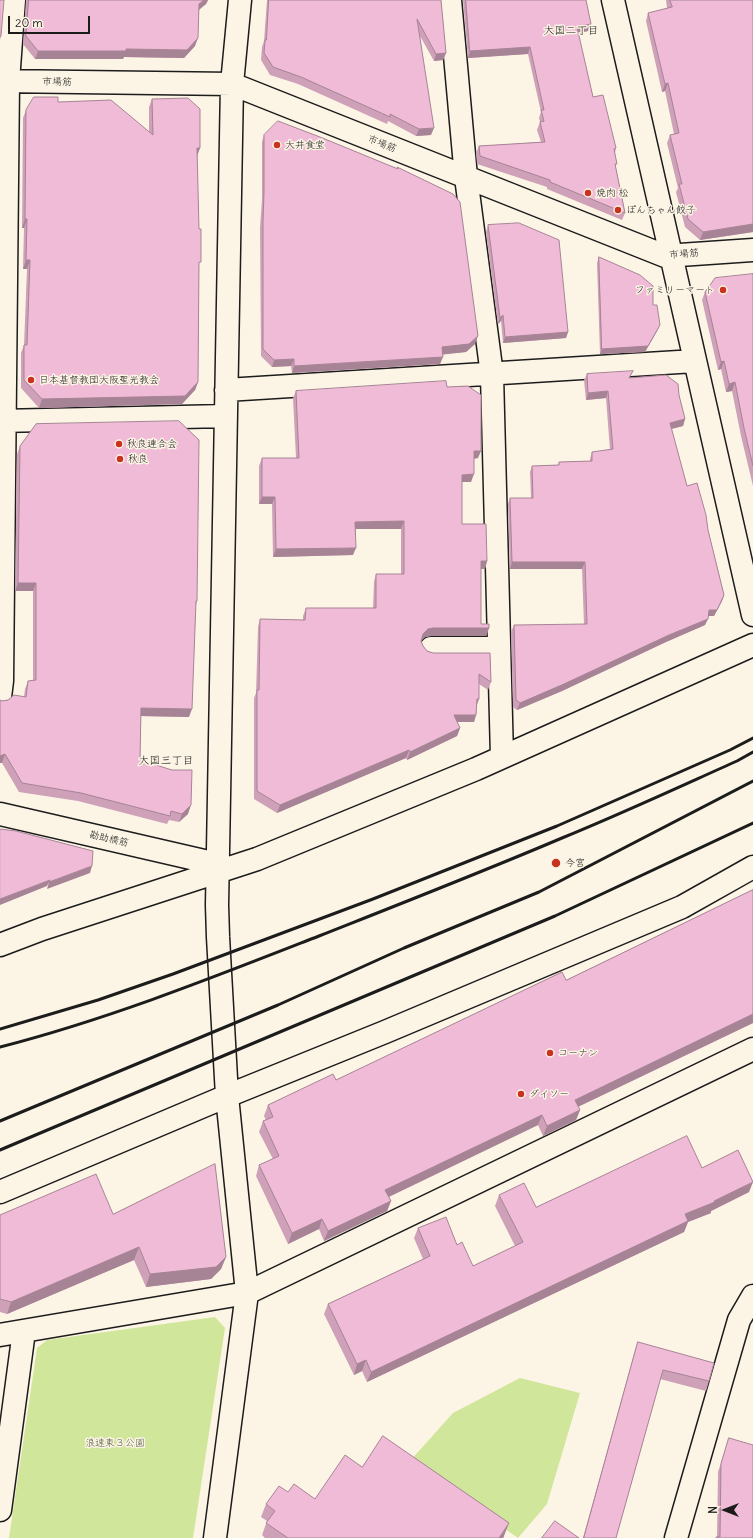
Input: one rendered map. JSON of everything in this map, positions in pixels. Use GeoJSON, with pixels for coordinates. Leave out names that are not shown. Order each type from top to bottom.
{"type":"FeatureCollection","features":[{"type":"Feature","properties":{"kind":"street"},"geometry":{"type":"LineString","coordinates":[[0,697],[2,681],[4,81],[14,0]]}},
{"type":"Feature","properties":{"kind":"street"},"geometry":{"type":"LineString","coordinates":[[215,1538],[247,1293],[227,1096],[218,937],[217,868],[232,84],[240,0]]}},
{"type":"Feature","properties":{"kind":"street"},"geometry":{"type":"LineString","coordinates":[[450,0],[466,177],[492,375],[502,757]]}},
{"type":"Feature","properties":{"kind":"street"},"geometry":{"type":"LineString","coordinates":[[612,0],[753,615]]}},
{"type":"Feature","properties":{"kind":"street","name":"市場筋"},"geometry":{"type":"LineString","coordinates":[[4,81],[232,84],[665,256],[753,250]]}},
{"type":"Feature","properties":{"kind":"street"},"geometry":{"type":"LineString","coordinates":[[226,390],[492,375],[695,361]]}},
{"type":"Feature","properties":{"kind":"street"},"geometry":{"type":"LineString","coordinates":[[2,421],[226,416]]}},
{"type":"Feature","properties":{"kind":"street"},"geometry":{"type":"LineString","coordinates":[[0,946],[42,929],[217,868],[257,859],[502,757],[753,645]]}},
{"type":"Feature","properties":{"kind":"street"},"geometry":{"type":"LineString","coordinates":[[431,648],[499,648]]}},
{"type":"Feature","properties":{"kind":"street","name":"勘助橋筋"},"geometry":{"type":"LineString","coordinates":[[0,814],[217,868]]}},
{"type":"Feature","properties":{"kind":"street"},"geometry":{"type":"LineString","coordinates":[[0,1192],[227,1096],[392,1029],[682,906],[753,868]]}},
{"type":"Feature","properties":{"kind":"street"},"geometry":{"type":"LineString","coordinates":[[0,1335],[247,1293],[753,1048]]}},
{"type":"Feature","properties":{"kind":"street"},"geometry":{"type":"LineString","coordinates":[[676,1538],[746,1325],[753,1296]]}},
{"type":"Feature","properties":{"kind":"street"},"geometry":{"type":"LineString","coordinates":[[0,1510],[24,1331]]}},
{"type":"Feature","properties":{"kind":"green space","name":"浪速東３公園"},"geometry":{"type":"Polygon","coordinates":[[[215,1317],[225,1328],[193,1538],[9,1538],[37,1348],[47,1340],[215,1317]]]}},
{"type":"Feature","properties":{"kind":"green space"},"geometry":{"type":"Polygon","coordinates":[[[520,1378],[580,1393],[547,1504],[518,1538],[409,1462],[453,1413],[520,1378]]]}},
{"type":"Feature","properties":{"kind":"building"},"geometry":{"type":"Polygon","coordinates":[[[0,0],[4,0],[0,37],[0,0]]]}},
{"type":"Feature","properties":{"kind":"building"},"geometry":{"type":"Polygon","coordinates":[[[29,0],[204,0],[199,4],[198,38],[187,50],[126,49],[126,51],[38,51],[26,36],[29,0]]]}},
{"type":"Feature","properties":{"kind":"building"},"geometry":{"type":"Polygon","coordinates":[[[269,0],[441,0],[446,53],[436,54],[417,19],[434,128],[419,129],[390,114],[390,117],[301,77],[273,67],[264,53],[269,0]]]}},
{"type":"Feature","properties":{"kind":"building"},"geometry":{"type":"Polygon","coordinates":[[[466,0],[586,0],[591,24],[577,27],[593,97],[603,95],[616,148],[614,149],[617,164],[615,164],[625,213],[550,182],[550,180],[480,156],[479,146],[545,142],[540,122],[544,121],[541,110],[544,110],[530,47],[470,51],[466,0]]]}},
{"type":"Feature","properties":{"kind":"building"},"geometry":{"type":"Polygon","coordinates":[[[670,0],[753,0],[753,224],[703,232],[688,219],[679,184],[682,184],[670,135],[679,133],[668,83],[665,84],[648,13],[672,7],[670,0]]]}},
{"type":"Feature","properties":{"kind":"building"},"geometry":{"type":"Polygon","coordinates":[[[34,97],[58,97],[58,102],[111,100],[153,135],[152,99],[188,98],[200,109],[200,148],[197,148],[199,229],[201,229],[201,262],[199,262],[198,382],[185,396],[42,399],[24,380],[24,345],[27,345],[30,260],[26,260],[26,110],[34,97]]]}},
{"type":"Feature","properties":{"kind":"building"},"geometry":{"type":"Polygon","coordinates":[[[278,121],[398,169],[397,167],[453,194],[460,202],[478,336],[469,344],[442,347],[443,357],[294,366],[294,359],[274,360],[263,349],[264,135],[278,121]]]}},
{"type":"Feature","properties":{"kind":"building"},"geometry":{"type":"Polygon","coordinates":[[[519,223],[559,240],[568,332],[505,337],[503,315],[500,318],[488,225],[519,223]]]}},
{"type":"Feature","properties":{"kind":"building"},"geometry":{"type":"Polygon","coordinates":[[[599,257],[640,275],[653,286],[653,305],[657,305],[660,325],[648,346],[602,349],[599,257]]]}},
{"type":"Feature","properties":{"kind":"building"},"geometry":{"type":"Polygon","coordinates":[[[753,274],[753,466],[735,382],[729,384],[724,361],[721,362],[705,292],[715,278],[753,274]]]}},
{"type":"Feature","properties":{"kind":"building"},"geometry":{"type":"Polygon","coordinates":[[[633,371],[629,378],[666,375],[678,384],[685,419],[670,423],[687,486],[697,483],[706,515],[708,530],[724,595],[717,610],[709,610],[708,619],[669,635],[520,703],[516,700],[514,625],[587,624],[585,562],[512,562],[510,498],[533,498],[532,466],[559,465],[559,462],[592,461],[592,452],[613,449],[608,391],[588,393],[587,374],[633,371]]]}},
{"type":"Feature","properties":{"kind":"building"},"geometry":{"type":"Polygon","coordinates":[[[446,381],[447,387],[468,386],[481,395],[481,451],[474,451],[474,474],[462,475],[462,524],[486,524],[487,561],[481,561],[481,624],[489,624],[489,628],[433,628],[428,629],[423,634],[421,641],[427,651],[433,653],[490,653],[491,682],[479,674],[479,699],[477,699],[476,715],[454,715],[460,728],[410,752],[409,750],[280,805],[257,791],[257,690],[259,690],[260,619],[305,620],[306,608],[376,608],[376,574],[404,574],[404,521],[355,522],[356,548],[276,549],[275,497],[262,497],[262,458],[299,458],[296,391],[446,381]]]}},
{"type":"Feature","properties":{"kind":"building"},"geometry":{"type":"Polygon","coordinates":[[[179,421],[199,440],[197,601],[192,709],[141,708],[140,760],[172,770],[192,770],[191,805],[182,814],[171,811],[170,816],[81,793],[22,783],[5,754],[0,756],[0,700],[8,700],[14,695],[26,697],[28,681],[36,680],[36,583],[18,583],[20,446],[36,424],[179,421]]]}},
{"type":"Feature","properties":{"kind":"building"},"geometry":{"type":"Polygon","coordinates":[[[0,829],[16,831],[93,851],[92,866],[0,899],[0,829]]]}},
{"type":"Feature","properties":{"kind":"building","name":"コーナン"},"geometry":{"type":"Polygon","coordinates":[[[753,890],[753,1014],[575,1100],[580,1110],[547,1126],[542,1115],[385,1190],[391,1201],[328,1231],[322,1219],[292,1233],[259,1165],[279,1156],[263,1121],[273,1117],[268,1105],[333,1074],[336,1080],[562,972],[566,980],[753,890]]]}},
{"type":"Feature","properties":{"kind":"building"},"geometry":{"type":"Polygon","coordinates":[[[687,1136],[702,1168],[738,1150],[753,1182],[714,1201],[715,1202],[685,1214],[688,1221],[371,1372],[366,1360],[357,1364],[328,1304],[430,1256],[418,1228],[446,1217],[457,1245],[462,1242],[473,1266],[523,1242],[499,1195],[524,1183],[536,1207],[687,1136]]]}},
{"type":"Feature","properties":{"kind":"building"},"geometry":{"type":"Polygon","coordinates":[[[215,1164],[226,1257],[216,1267],[150,1274],[139,1247],[11,1302],[0,1299],[0,1215],[96,1174],[113,1214],[215,1164]]]}},
{"type":"Feature","properties":{"kind":"building"},"geometry":{"type":"Polygon","coordinates":[[[638,1342],[714,1363],[709,1381],[663,1370],[616,1538],[584,1538],[638,1342]]]}},
{"type":"Feature","properties":{"kind":"building"},"geometry":{"type":"Polygon","coordinates":[[[383,1436],[509,1523],[499,1538],[288,1538],[266,1523],[275,1511],[266,1504],[279,1486],[288,1492],[294,1484],[315,1499],[345,1455],[362,1467],[383,1436]]]}},
{"type":"Feature","properties":{"kind":"building"},"geometry":{"type":"Polygon","coordinates":[[[729,1438],[753,1445],[753,1538],[716,1538],[720,1537],[721,1464],[729,1438]]]}},
{"type":"Feature","properties":{"kind":"building"},"geometry":{"type":"Polygon","coordinates":[[[555,1521],[579,1538],[542,1538],[555,1521]]]}},
{"type":"Feature","properties":{"kind":"railway"},"geometry":{"type":"LineString","coordinates":[[0,1029],[98,1000],[173,974],[373,899],[557,826],[730,750],[753,738]]}},
{"type":"Feature","properties":{"kind":"railway"},"geometry":{"type":"LineString","coordinates":[[0,1047],[81,1024],[201,982],[319,936],[471,876],[584,829],[737,761],[753,752]]}},
{"type":"Feature","properties":{"kind":"railway"},"geometry":{"type":"LineString","coordinates":[[0,1121],[278,1005],[404,948],[539,892],[753,781]]}},
{"type":"Feature","properties":{"kind":"railway"},"geometry":{"type":"LineString","coordinates":[[0,1150],[555,916],[753,823]]}},
{"type":"Feature","properties":{"kind":"place","name":"大井食堂"},"geometry":{"type":"Point","coordinates":[277,145]}},
{"type":"Feature","properties":{"kind":"place","name":"焼肉 松"},"geometry":{"type":"Point","coordinates":[588,193]}},
{"type":"Feature","properties":{"kind":"place","name":"ぽんちゃん餃子"},"geometry":{"type":"Point","coordinates":[618,210]}},
{"type":"Feature","properties":{"kind":"place","name":"ファミリーマート"},"geometry":{"type":"Point","coordinates":[723,290]}},
{"type":"Feature","properties":{"kind":"place","name":"日本基督教団大阪聖光教会"},"geometry":{"type":"Point","coordinates":[31,380]}},
{"type":"Feature","properties":{"kind":"place","name":"秋良連合会"},"geometry":{"type":"Point","coordinates":[119,444]}},
{"type":"Feature","properties":{"kind":"place","name":"秋良"},"geometry":{"type":"Point","coordinates":[120,459]}},
{"type":"Feature","properties":{"kind":"place","name":"今宮"},"geometry":{"type":"Point","coordinates":[556,863]}},
{"type":"Feature","properties":{"kind":"place","name":"コーナン"},"geometry":{"type":"Point","coordinates":[550,1053]}},
{"type":"Feature","properties":{"kind":"place","name":"ダイソー"},"geometry":{"type":"Point","coordinates":[521,1094]}},
{"type":"Feature","properties":{"kind":"district","name":"大国二丁目"},"geometry":{"type":"Point","coordinates":[571,31]}},
{"type":"Feature","properties":{"kind":"district","name":"大国三丁目"},"geometry":{"type":"Point","coordinates":[166,761]}}]}
